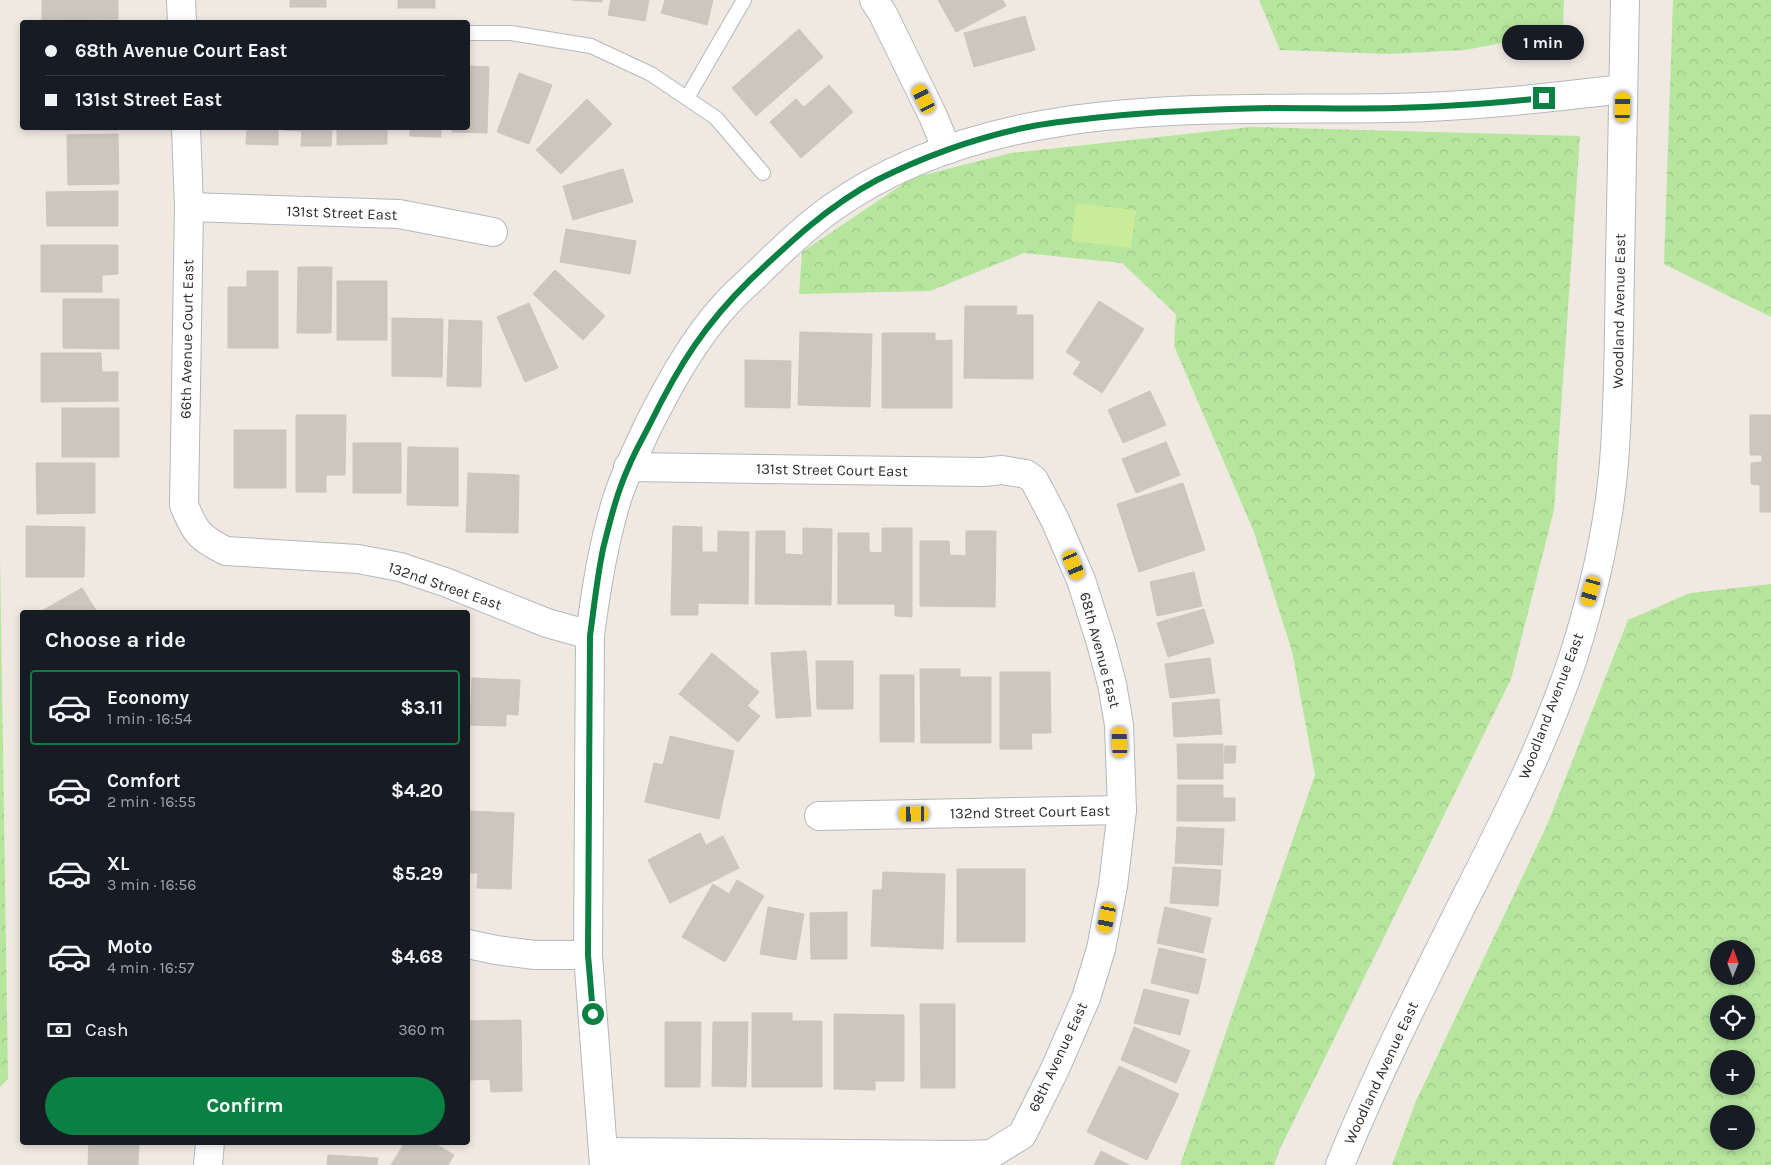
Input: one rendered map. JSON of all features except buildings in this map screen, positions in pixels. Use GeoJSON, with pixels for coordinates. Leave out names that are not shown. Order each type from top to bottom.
{"type":"FeatureCollection","features":[{"type":"Feature","properties":{"kind":"street"},"geometry":{"type":"LineString","coordinates":[[182,0],[182,20]]}},
{"type":"Feature","properties":{"kind":"street"},"geometry":{"type":"LineString","coordinates":[[874,0],[883,14],[933,116],[947,150]]}},
{"type":"Feature","properties":{"kind":"street","name":"Woodland Avenue East"},"geometry":{"type":"LineString","coordinates":[[1340,1165],[1396,1036],[1517,795],[1573,658],[1591,591],[1605,527],[1615,448],[1620,303],[1625,0]]}},
{"type":"Feature","properties":{"kind":"street"},"geometry":{"type":"LineString","coordinates":[[604,1159],[588,955],[590,636],[596,585],[616,499],[628,467],[672,379],[695,343],[726,304],[798,234],[830,209],[874,182],[914,162],[980,138],[1025,127],[1137,114],[1277,108],[1395,108],[1486,104],[1623,89]]}},
{"type":"Feature","properties":{"kind":"street","name":"66th Avenue Court East"},"geometry":{"type":"LineString","coordinates":[[186,130],[189,207],[184,505],[192,524],[208,542]]}},
{"type":"Feature","properties":{"kind":"street","name":"131st Street East"},"geometry":{"type":"LineString","coordinates":[[189,207],[399,214],[492,232]]}},
{"type":"Feature","properties":{"kind":"street","name":"131st Street Court East"},"geometry":{"type":"LineString","coordinates":[[628,467],[982,472],[1002,470],[1026,474],[1034,480]]}},
{"type":"Feature","properties":{"kind":"street","name":"68th Avenue East"},"geometry":{"type":"LineString","coordinates":[[604,1159],[991,1154],[1022,1135],[1055,1069],[1086,998],[1101,949],[1113,886],[1122,810],[1119,725],[1112,684],[1081,580],[1055,520],[1034,480]]}},
{"type":"Feature","properties":{"kind":"street","name":"132nd Street East"},"geometry":{"type":"LineString","coordinates":[[208,542],[226,551],[358,559],[400,567],[445,582],[547,623],[590,636]]}},
{"type":"Feature","properties":{"kind":"street","name":"132nd Street Court East"},"geometry":{"type":"LineString","coordinates":[[819,816],[1122,810]]}},
{"type":"Feature","properties":{"kind":"street"},"geometry":{"type":"LineString","coordinates":[[470,944],[535,955],[588,955]]}},
{"type":"Feature","properties":{"kind":"street"},"geometry":{"type":"LineString","coordinates":[[208,1165],[210,1145]]}},
{"type":"Feature","properties":{"kind":"lane"},"geometry":{"type":"LineString","coordinates":[[686,98],[744,0]]}},
{"type":"Feature","properties":{"kind":"lane"},"geometry":{"type":"LineString","coordinates":[[470,33],[511,33],[591,46],[651,74],[716,118],[764,173]]}},
{"type":"Feature","properties":{"kind":"green space"},"geometry":{"type":"Polygon","coordinates":[[[1259,0],[1564,0],[1563,31],[1465,50],[1388,54],[1280,50],[1259,0]]]}},
{"type":"Feature","properties":{"kind":"green space"},"geometry":{"type":"Polygon","coordinates":[[[1673,0],[1771,0],[1771,317],[1664,264],[1673,0]]]}},
{"type":"Feature","properties":{"kind":"green space"},"geometry":{"type":"Polygon","coordinates":[[[1251,127],[1580,136],[1554,510],[1511,679],[1279,1151],[1274,1165],[1180,1165],[1315,775],[1292,651],[1254,532],[1174,346],[1176,314],[1122,263],[1024,253],[930,291],[799,294],[802,252],[912,178],[1011,153],[1251,127]]]}},
{"type":"Feature","properties":{"kind":"green space"},"geometry":{"type":"Polygon","coordinates":[[[1076,203],[1136,210],[1131,248],[1071,241],[1076,203]]]}},
{"type":"Feature","properties":{"kind":"green space"},"geometry":{"type":"Polygon","coordinates":[[[0,555],[8,1079],[0,1087],[0,555]]]}},
{"type":"Feature","properties":{"kind":"green space"},"geometry":{"type":"Polygon","coordinates":[[[1771,584],[1771,1165],[1392,1165],[1416,1101],[1547,825],[1628,620],[1690,593],[1771,584]]]}},
{"type":"Feature","properties":{"kind":"route"},"geometry":{"type":"LineString","coordinates":[[593,1014],[588,955],[590,636],[596,585],[616,499],[628,467],[672,379],[695,343],[726,304],[798,234],[830,209],[874,182],[914,162],[980,138],[1025,127],[1147,113],[1277,108],[1395,108],[1486,104],[1544,98]]}}]}
